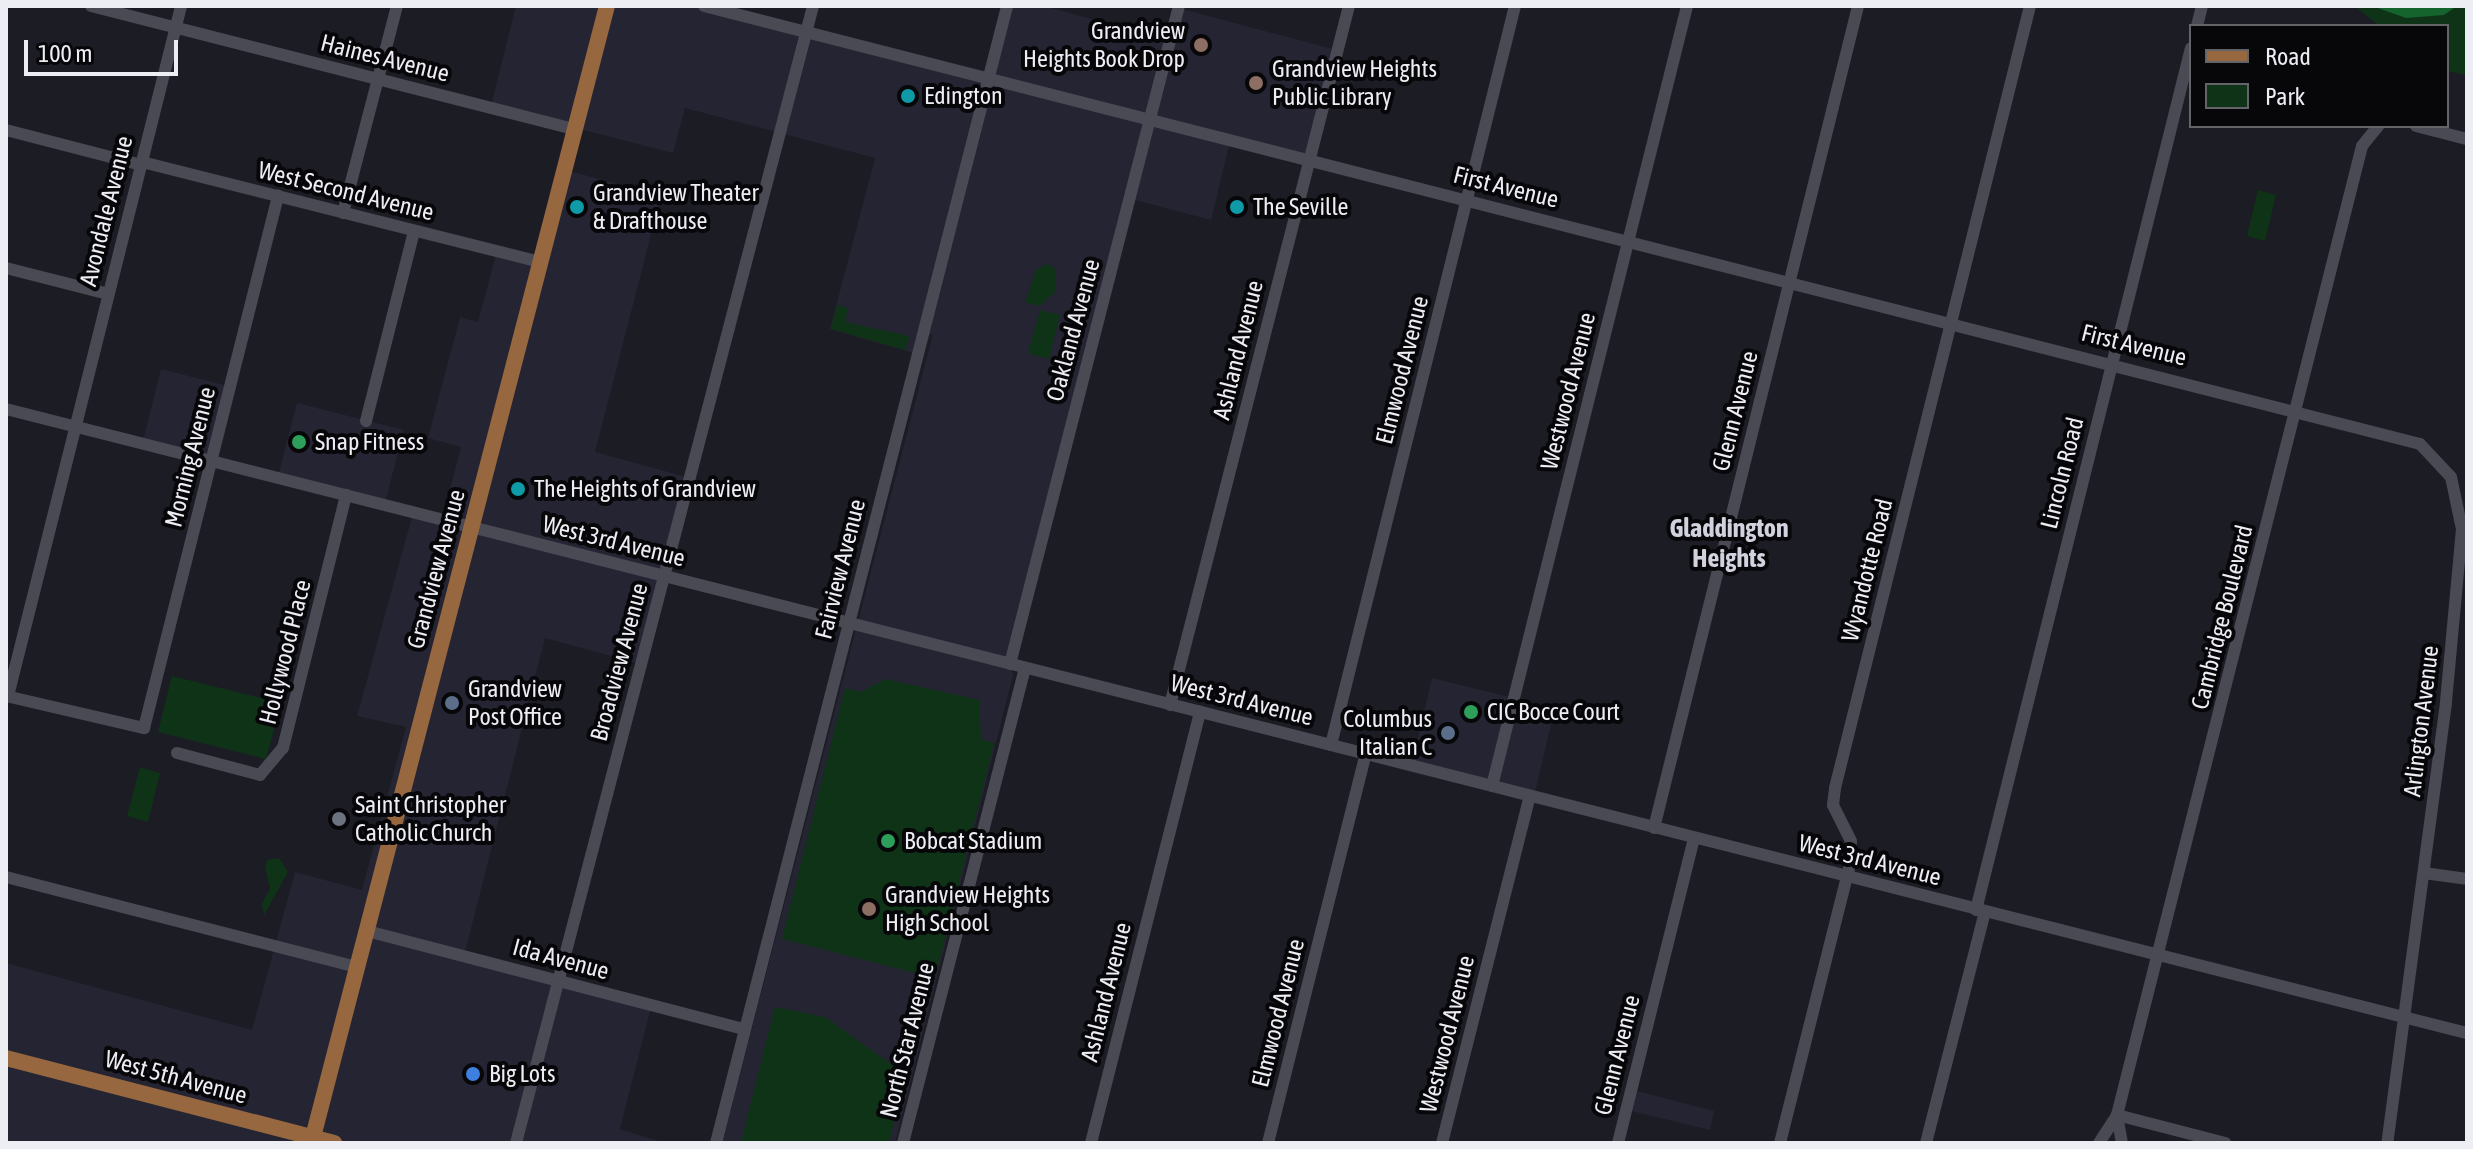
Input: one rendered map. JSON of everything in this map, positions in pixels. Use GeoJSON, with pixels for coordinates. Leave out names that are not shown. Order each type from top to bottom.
{"type":"FeatureCollection","features":[{"type":"Feature","properties":{"kind":"main road","name":"Grandview Avenue"},"geometry":{"type":"LineString","coordinates":[[312,1140],[607,6]]}},
{"type":"Feature","properties":{"kind":"main road","name":"West 5th Avenue"},"geometry":{"type":"LineString","coordinates":[[6,1058],[312,1140],[334,1143]]}},
{"type":"Feature","properties":{"kind":"street","name":"Haines Avenue"},"geometry":{"type":"LineString","coordinates":[[91,6],[575,129]]}},
{"type":"Feature","properties":{"kind":"street","name":"Avondale Avenue"},"geometry":{"type":"LineString","coordinates":[[7,696],[181,6]]}},
{"type":"Feature","properties":{"kind":"street"},"geometry":{"type":"LineString","coordinates":[[343,213],[397,6]]}},
{"type":"Feature","properties":{"kind":"street","name":"First Avenue"},"geometry":{"type":"LineString","coordinates":[[704,6],[2298,409]]}},
{"type":"Feature","properties":{"kind":"street","name":"Broadview Avenue"},"geometry":{"type":"LineString","coordinates":[[516,1143],[813,6]]}},
{"type":"Feature","properties":{"kind":"street","name":"Fairview Avenue"},"geometry":{"type":"LineString","coordinates":[[716,1143],[1007,6]]}},
{"type":"Feature","properties":{"kind":"street","name":"Oakland Avenue"},"geometry":{"type":"LineString","coordinates":[[1010,664],[1179,6]]}},
{"type":"Feature","properties":{"kind":"street","name":"Ashland Avenue"},"geometry":{"type":"LineString","coordinates":[[1170,705],[1349,6]]}},
{"type":"Feature","properties":{"kind":"street","name":"Elmwood Avenue"},"geometry":{"type":"LineString","coordinates":[[1331,745],[1515,6]]}},
{"type":"Feature","properties":{"kind":"street","name":"Westwood Avenue"},"geometry":{"type":"LineString","coordinates":[[1492,786],[1687,6]]}},
{"type":"Feature","properties":{"kind":"street","name":"Glenn Avenue"},"geometry":{"type":"LineString","coordinates":[[1654,828],[1858,6]]}},
{"type":"Feature","properties":{"kind":"street","name":"Wyandotte Road"},"geometry":{"type":"LineString","coordinates":[[1780,1143],[1848,877],[1851,841],[1833,805],[1835,788],[2030,6]]}},
{"type":"Feature","properties":{"kind":"street","name":"Lincoln Road"},"geometry":{"type":"LineString","coordinates":[[1926,1143],[2189,56]]}},
{"type":"Feature","properties":{"kind":"street","name":"Cambridge Boulevard"},"geometry":{"type":"LineString","coordinates":[[2099,1143],[2117,1115],[2298,409],[2362,146],[2375,128]]}},
{"type":"Feature","properties":{"kind":"street"},"geometry":{"type":"LineString","coordinates":[[2424,128],[2467,139]]}},
{"type":"Feature","properties":{"kind":"street","name":"West Second Avenue"},"geometry":{"type":"LineString","coordinates":[[6,130],[540,262]]}},
{"type":"Feature","properties":{"kind":"street","name":"Morning Avenue"},"geometry":{"type":"LineString","coordinates":[[7,696],[144,728],[278,196]]}},
{"type":"Feature","properties":{"kind":"street"},"geometry":{"type":"LineString","coordinates":[[366,421],[414,231]]}},
{"type":"Feature","properties":{"kind":"street"},"geometry":{"type":"LineString","coordinates":[[6,268],[108,294]]}},
{"type":"Feature","properties":{"kind":"street","name":"West 3rd Avenue"},"geometry":{"type":"LineString","coordinates":[[6,409],[2467,1033]]}},
{"type":"Feature","properties":{"kind":"street","name":"Arlington Avenue"},"geometry":{"type":"LineString","coordinates":[[2298,409],[2420,444],[2442,463],[2459,502],[2462,529],[2454,626],[2387,1143]]}},
{"type":"Feature","properties":{"kind":"street","name":"Hollywood Place"},"geometry":{"type":"LineString","coordinates":[[177,753],[260,775],[283,748],[346,495]]}},
{"type":"Feature","properties":{"kind":"street","name":"North Star Avenue"},"geometry":{"type":"LineString","coordinates":[[903,1143],[1025,668]]}},
{"type":"Feature","properties":{"kind":"street","name":"Ashland Avenue"},"geometry":{"type":"LineString","coordinates":[[1091,1143],[1200,712]]}},
{"type":"Feature","properties":{"kind":"street","name":"Elmwood Avenue"},"geometry":{"type":"LineString","coordinates":[[1268,1143],[1366,754]]}},
{"type":"Feature","properties":{"kind":"street","name":"Westwood Avenue"},"geometry":{"type":"LineString","coordinates":[[1442,1143],[1530,796]]}},
{"type":"Feature","properties":{"kind":"street","name":"Glenn Avenue"},"geometry":{"type":"LineString","coordinates":[[1618,1143],[1694,838]]}},
{"type":"Feature","properties":{"kind":"street"},"geometry":{"type":"LineString","coordinates":[[2424,873],[2467,879]]}},
{"type":"Feature","properties":{"kind":"street"},"geometry":{"type":"LineString","coordinates":[[6,877],[357,967]]}},
{"type":"Feature","properties":{"kind":"street","name":"Ida Avenue"},"geometry":{"type":"LineString","coordinates":[[367,931],[744,1029]]}},
{"type":"Feature","properties":{"kind":"street"},"geometry":{"type":"LineString","coordinates":[[2117,1115],[2225,1143]]}},
{"type":"Feature","properties":{"kind":"street","name":"Cambridge Boulevard"},"geometry":{"type":"LineString","coordinates":[[2117,1115],[2122,1143]]}},
{"type":"Feature","properties":{"kind":"shaded area"},"geometry":{"type":"Polygon","coordinates":[[[516,6],[698,6],[988,73],[1005,6],[1044,6],[1170,40],[1179,8],[1336,50],[1309,162],[1230,142],[1211,220],[1124,197],[1007,653],[1013,675],[895,1143],[722,1143],[933,334],[918,338],[914,353],[830,329],[875,158],[685,108],[673,153],[491,106],[516,6]]]}},
{"type":"Feature","properties":{"kind":"shaded area"},"geometry":{"type":"Polygon","coordinates":[[[566,170],[661,196],[595,452],[690,478],[641,664],[545,638],[464,956],[651,1007],[620,1129],[664,1143],[6,1143],[6,963],[252,1030],[295,872],[362,890],[406,727],[357,716],[413,513],[442,520],[461,447],[428,438],[460,317],[478,322],[496,254],[540,265],[566,170]]]}},
{"type":"Feature","properties":{"kind":"shaded area"},"geometry":{"type":"Polygon","coordinates":[[[161,369],[232,387],[213,462],[142,445],[161,369]]]}},
{"type":"Feature","properties":{"kind":"shaded area"},"geometry":{"type":"Polygon","coordinates":[[[297,403],[404,430],[384,507],[277,480],[297,403]]]}},
{"type":"Feature","properties":{"kind":"shaded area"},"geometry":{"type":"Polygon","coordinates":[[[1432,678],[1555,708],[1534,796],[1411,767],[1432,678]]]}},
{"type":"Feature","properties":{"kind":"shaded area"},"geometry":{"type":"Polygon","coordinates":[[[1633,1090],[1714,1111],[1710,1130],[1627,1110],[1633,1090]]]}},
{"type":"Feature","properties":{"kind":"green space"},"geometry":{"type":"Polygon","coordinates":[[[2354,6],[2467,6],[2467,75],[2449,71],[2449,24],[2377,24],[2354,6]]]}},
{"type":"Feature","properties":{"kind":"green space"},"geometry":{"type":"Polygon","coordinates":[[[2372,6],[2457,6],[2444,15],[2406,18],[2372,6]]]}},
{"type":"Feature","properties":{"kind":"green space"},"geometry":{"type":"Polygon","coordinates":[[[2258,190],[2276,195],[2265,241],[2247,236],[2258,190]]]}},
{"type":"Feature","properties":{"kind":"green space"},"geometry":{"type":"Polygon","coordinates":[[[1047,264],[1056,269],[1055,292],[1039,306],[1025,302],[1036,270],[1047,264]]]}},
{"type":"Feature","properties":{"kind":"green space"},"geometry":{"type":"Polygon","coordinates":[[[837,305],[848,308],[845,322],[909,336],[905,350],[831,329],[837,305]]]}},
{"type":"Feature","properties":{"kind":"green space"},"geometry":{"type":"Polygon","coordinates":[[[1040,310],[1060,315],[1049,359],[1028,353],[1040,310]]]}},
{"type":"Feature","properties":{"kind":"green space"},"geometry":{"type":"Polygon","coordinates":[[[172,676],[281,703],[266,759],[158,732],[172,676]]]}},
{"type":"Feature","properties":{"kind":"green space","name":"Bobcat Stadium"},"geometry":{"type":"Polygon","coordinates":[[[886,679],[979,700],[981,739],[994,743],[935,978],[782,939],[845,688],[860,692],[886,679]]]}},
{"type":"Feature","properties":{"kind":"green space"},"geometry":{"type":"Polygon","coordinates":[[[140,767],[160,773],[148,822],[127,816],[140,767]]]}},
{"type":"Feature","properties":{"kind":"green space"},"geometry":{"type":"Polygon","coordinates":[[[279,858],[288,872],[264,915],[262,904],[270,889],[265,867],[267,860],[279,858]]]}},
{"type":"Feature","properties":{"kind":"green space"},"geometry":{"type":"Polygon","coordinates":[[[775,1007],[825,1017],[906,1075],[889,1143],[741,1143],[775,1007]]]}},
{"type":"Feature","properties":{"kind":"place","name":"Grandview Heights Book Drop"},"geometry":{"type":"Point","coordinates":[1201,45]}},
{"type":"Feature","properties":{"kind":"place","name":"Grandview Heights Public Library"},"geometry":{"type":"Point","coordinates":[1256,83]}},
{"type":"Feature","properties":{"kind":"place","name":"Edington"},"geometry":{"type":"Point","coordinates":[908,96]}},
{"type":"Feature","properties":{"kind":"place","name":"Grandview Theater & Drafthouse"},"geometry":{"type":"Point","coordinates":[577,207]}},
{"type":"Feature","properties":{"kind":"place","name":"The Seville"},"geometry":{"type":"Point","coordinates":[1237,207]}},
{"type":"Feature","properties":{"kind":"place","name":"Snap Fitness"},"geometry":{"type":"Point","coordinates":[299,442]}},
{"type":"Feature","properties":{"kind":"place","name":"The Heights of Grandview"},"geometry":{"type":"Point","coordinates":[518,489]}},
{"type":"Feature","properties":{"kind":"place","name":"Grandview Post Office"},"geometry":{"type":"Point","coordinates":[452,703]}},
{"type":"Feature","properties":{"kind":"place","name":"CIC Bocce Court"},"geometry":{"type":"Point","coordinates":[1471,712]}},
{"type":"Feature","properties":{"kind":"place","name":"Columbus Italian C"},"geometry":{"type":"Point","coordinates":[1448,733]}},
{"type":"Feature","properties":{"kind":"place","name":"Saint Christopher Catholic Church"},"geometry":{"type":"Point","coordinates":[339,819]}},
{"type":"Feature","properties":{"kind":"place","name":"Bobcat Stadium"},"geometry":{"type":"Point","coordinates":[888,841]}},
{"type":"Feature","properties":{"kind":"place","name":"Grandview Heights High School"},"geometry":{"type":"Point","coordinates":[869,909]}},
{"type":"Feature","properties":{"kind":"place","name":"Big Lots"},"geometry":{"type":"Point","coordinates":[473,1074]}},
{"type":"Feature","properties":{"kind":"district","name":"Gladdington Heights"},"geometry":{"type":"Point","coordinates":[1729,544]}}]}
